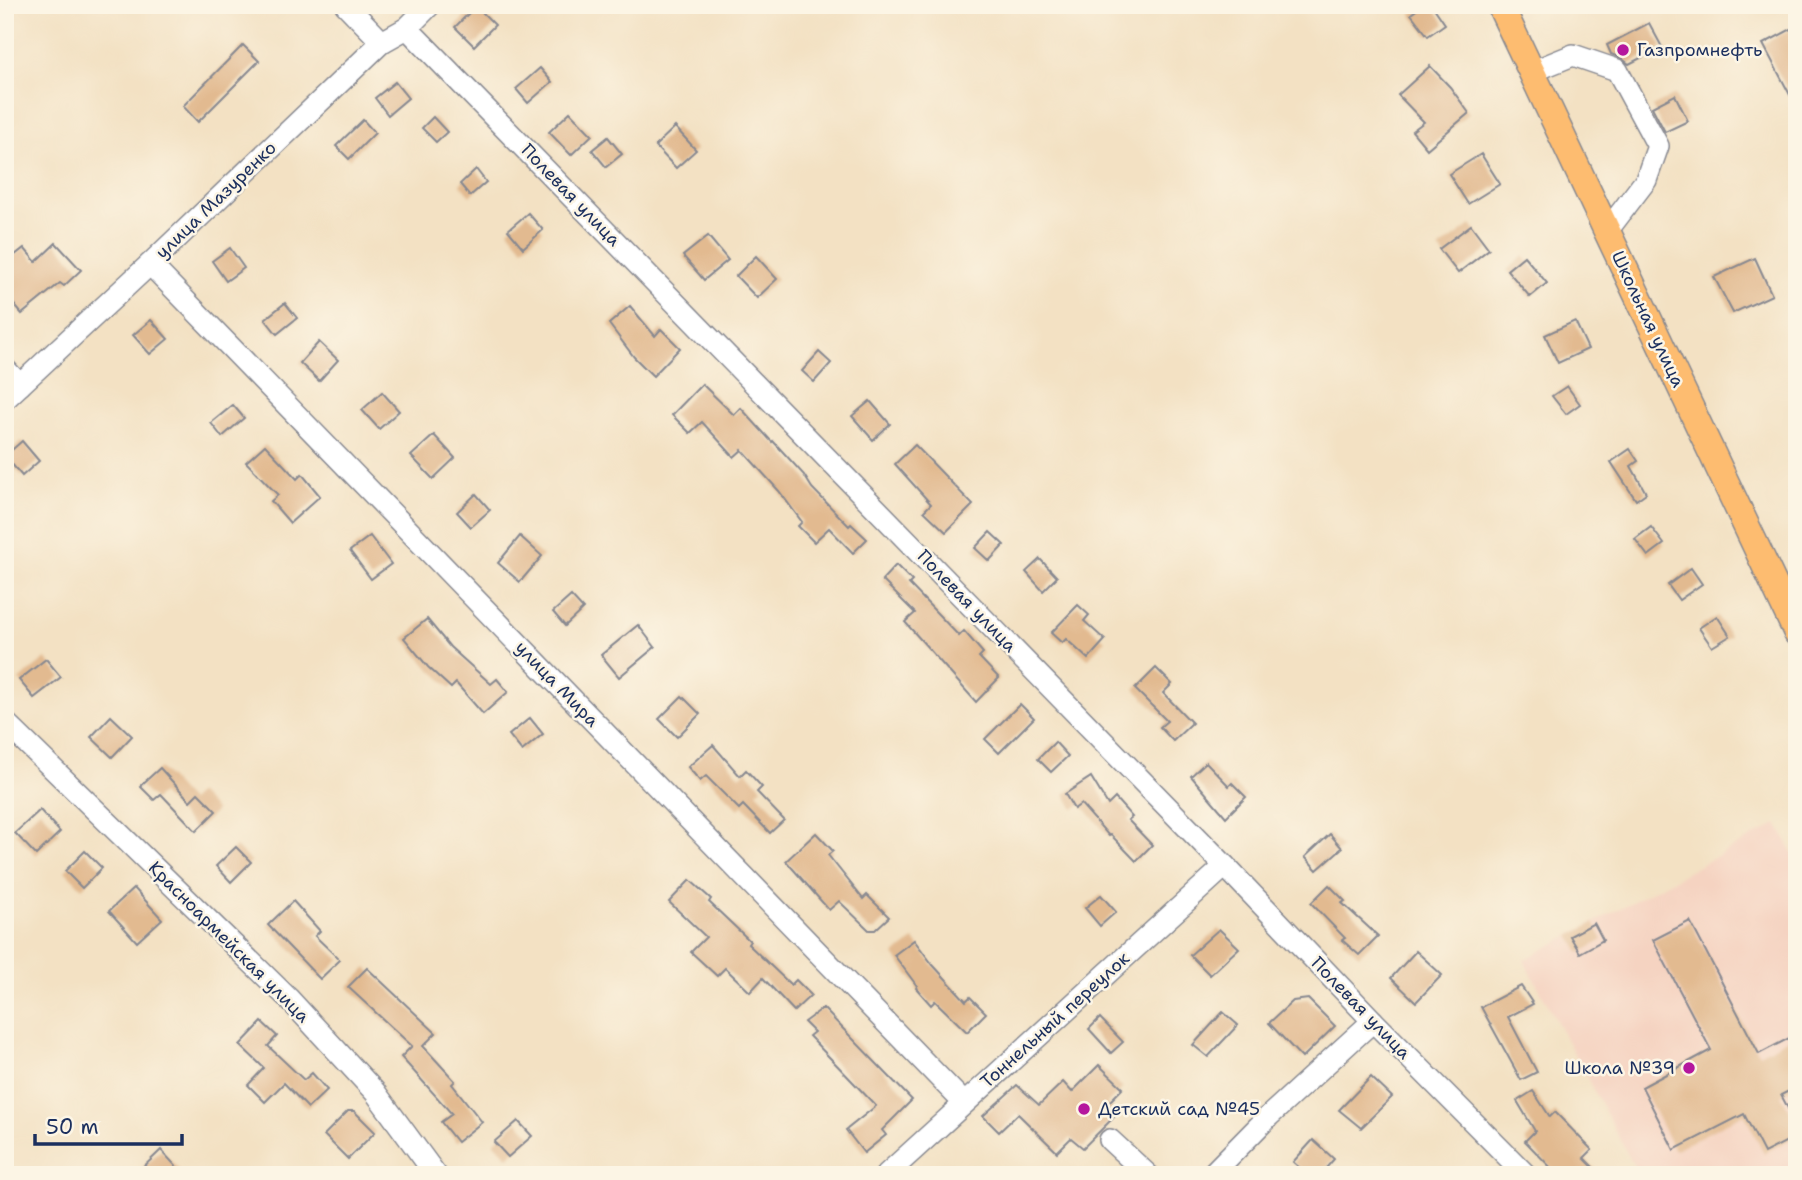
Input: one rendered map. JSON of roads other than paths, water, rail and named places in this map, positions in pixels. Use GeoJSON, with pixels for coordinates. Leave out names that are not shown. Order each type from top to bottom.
{"type":"FeatureCollection","features":[{"type":"Feature","properties":{"kind":"main road","name":"Школьная улица"},"geometry":{"type":"LineString","coordinates":[[1500,5],[1797,633]]}},
{"type":"Feature","properties":{"kind":"street"},"geometry":{"type":"LineString","coordinates":[[346,5],[382,42]]}},
{"type":"Feature","properties":{"kind":"street","name":"улица Мазуренко"},"geometry":{"type":"LineString","coordinates":[[12,392],[382,42],[407,27],[430,5]]}},
{"type":"Feature","properties":{"kind":"street","name":"Полевая улица"},"geometry":{"type":"LineString","coordinates":[[407,27],[1526,1175]]}},
{"type":"Feature","properties":{"kind":"street"},"geometry":{"type":"LineString","coordinates":[[1531,72],[1573,55],[1617,70],[1658,146],[1646,180],[1607,231]]}},
{"type":"Feature","properties":{"kind":"street","name":"улица Мира"},"geometry":{"type":"LineString","coordinates":[[150,264],[964,1103]]}},
{"type":"Feature","properties":{"kind":"street"},"geometry":{"type":"LineString","coordinates":[[5,369],[12,392]]}},
{"type":"Feature","properties":{"kind":"street","name":"Красноармейская улица"},"geometry":{"type":"LineString","coordinates":[[5,722],[288,998],[375,1092],[436,1175]]}},
{"type":"Feature","properties":{"kind":"street","name":"Тоннельный переулок"},"geometry":{"type":"LineString","coordinates":[[886,1175],[1225,866]]}},
{"type":"Feature","properties":{"kind":"street"},"geometry":{"type":"LineString","coordinates":[[1211,1175],[1269,1116],[1373,1021]]}},
{"type":"Feature","properties":{"kind":"street"},"geometry":{"type":"LineString","coordinates":[[1110,1140],[1148,1175]]}},
{"type":"Feature","properties":{"kind":"place","name":"Газпромнефть"},"geometry":{"type":"Point","coordinates":[1623,50]}},
{"type":"Feature","properties":{"kind":"place","name":"Школа №39"},"geometry":{"type":"Point","coordinates":[1689,1068]}},
{"type":"Feature","properties":{"kind":"place","name":"Детский сад №45"},"geometry":{"type":"Point","coordinates":[1084,1109]}}]}
